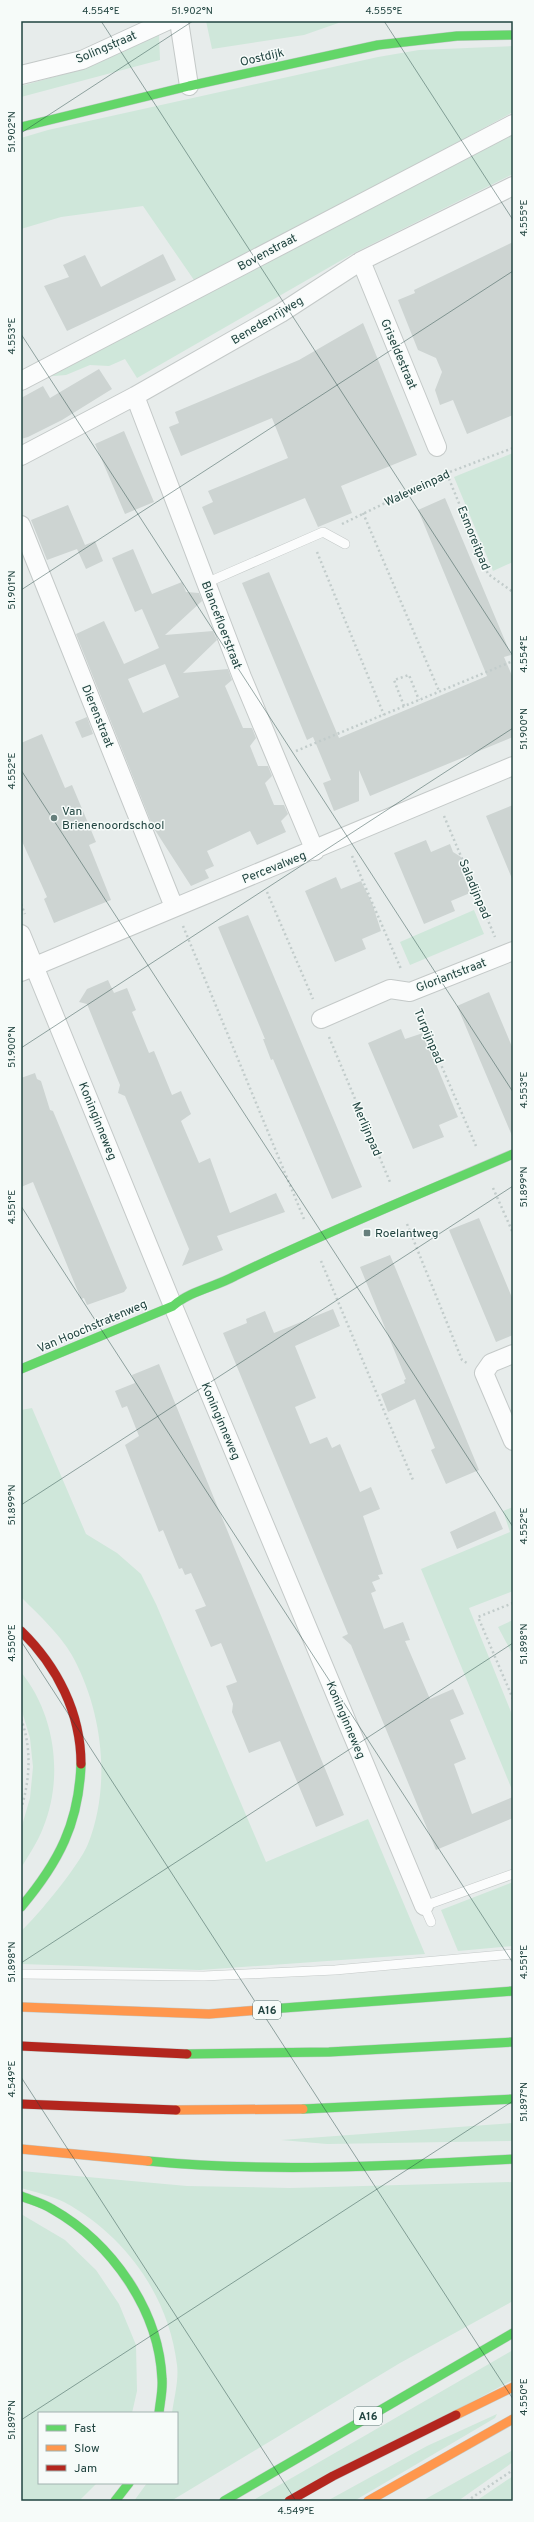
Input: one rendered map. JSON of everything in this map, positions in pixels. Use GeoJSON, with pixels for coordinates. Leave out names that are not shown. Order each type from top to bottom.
{"type":"FeatureCollection","features":[{"type":"Feature","properties":{"kind":"main road","name":"Oostdijk"},"geometry":{"type":"LineString","coordinates":[[21,127],[189,86],[378,44],[457,36],[513,35]]}},
{"type":"Feature","properties":{"kind":"main road"},"geometry":{"type":"LineString","coordinates":[[173,1306],[183,1297],[214,1287],[312,1240],[513,1154]]}},
{"type":"Feature","properties":{"kind":"main road","name":"Van Hoochstratenweg"},"geometry":{"type":"LineString","coordinates":[[21,1369],[173,1306]]}},
{"type":"Feature","properties":{"kind":"main road"},"geometry":{"type":"LineString","coordinates":[[21,1630],[45,1656],[63,1687],[78,1728],[82,1768],[77,1807],[64,1846],[43,1883],[21,1907]]}},
{"type":"Feature","properties":{"kind":"main road","name":"A16"},"geometry":{"type":"LineString","coordinates":[[21,2007],[209,2014],[513,1991]]}},
{"type":"Feature","properties":{"kind":"main road"},"geometry":{"type":"LineString","coordinates":[[21,2046],[213,2055],[398,2050],[513,2042]]}},
{"type":"Feature","properties":{"kind":"main road"},"geometry":{"type":"LineString","coordinates":[[21,2104],[213,2110],[396,2105],[513,2099]]}},
{"type":"Feature","properties":{"kind":"main road"},"geometry":{"type":"LineString","coordinates":[[21,2149],[200,2166],[389,2166],[513,2158]]}},
{"type":"Feature","properties":{"kind":"main road"},"geometry":{"type":"LineString","coordinates":[[21,2196],[68,2217],[102,2248],[130,2280],[146,2310],[157,2342],[163,2375],[159,2412]]}},
{"type":"Feature","properties":{"kind":"main road","name":"A16"},"geometry":{"type":"LineString","coordinates":[[224,2501],[513,2334]]}},
{"type":"Feature","properties":{"kind":"main road"},"geometry":{"type":"LineString","coordinates":[[289,2501],[347,2469],[513,2387]]}},
{"type":"Feature","properties":{"kind":"main road"},"geometry":{"type":"LineString","coordinates":[[368,2501],[513,2419]]}},
{"type":"Feature","properties":{"kind":"main road"},"geometry":{"type":"LineString","coordinates":[[115,2501],[128,2484]]}},
{"type":"Feature","properties":{"kind":"street","name":"Solingstraat"},"geometry":{"type":"LineString","coordinates":[[21,75],[82,60],[167,21]]}},
{"type":"Feature","properties":{"kind":"street"},"geometry":{"type":"LineString","coordinates":[[179,21],[189,86]]}},
{"type":"Feature","properties":{"kind":"street","name":"Bovenstraat"},"geometry":{"type":"LineString","coordinates":[[21,381],[513,124]]}},
{"type":"Feature","properties":{"kind":"street","name":"Benedenrijweg"},"geometry":{"type":"LineString","coordinates":[[21,456],[135,396],[281,313],[360,261],[513,186]]}},
{"type":"Feature","properties":{"kind":"street","name":"Griseldestraat"},"geometry":{"type":"LineString","coordinates":[[360,261],[438,447]]}},
{"type":"Feature","properties":{"kind":"street","name":"Blancefloerstraat"},"geometry":{"type":"LineString","coordinates":[[135,396],[206,583],[314,851]]}},
{"type":"Feature","properties":{"kind":"street","name":"Dierenstraat"},"geometry":{"type":"LineString","coordinates":[[21,525],[174,907]]}},
{"type":"Feature","properties":{"kind":"street","name":"Percevalweg"},"geometry":{"type":"LineString","coordinates":[[28,970],[174,907],[260,874],[437,800],[513,766]]}},
{"type":"Feature","properties":{"kind":"street","name":"Koninginneweg"},"geometry":{"type":"LineString","coordinates":[[21,934],[28,970],[173,1306],[428,1914]]}},
{"type":"Feature","properties":{"kind":"street","name":"Gloriantstraat"},"geometry":{"type":"LineString","coordinates":[[321,1019],[390,989],[410,992],[508,953]]}},
{"type":"Feature","properties":{"kind":"street"},"geometry":{"type":"LineString","coordinates":[[513,1354],[491,1363],[484,1373],[513,1441]]}},
{"type":"Feature","properties":{"kind":"lane"},"geometry":{"type":"LineString","coordinates":[[206,583],[323,532],[345,544]]}},
{"type":"Feature","properties":{"kind":"lane","name":"Koninginneweg"},"geometry":{"type":"LineString","coordinates":[[428,1914],[513,1874]]}},
{"type":"Feature","properties":{"kind":"lane"},"geometry":{"type":"LineString","coordinates":[[21,1974],[204,1976],[335,1970],[513,1954]]}},
{"type":"Feature","properties":{"kind":"path","name":"Waleweinpad"},"geometry":{"type":"LineString","coordinates":[[323,532],[447,474],[513,448]]}},
{"type":"Feature","properties":{"kind":"path","name":"Esmoreitpad"},"geometry":{"type":"LineString","coordinates":[[447,474],[488,574],[513,592]]}},
{"type":"Feature","properties":{"kind":"path"},"geometry":{"type":"LineString","coordinates":[[363,513],[439,691]]}},
{"type":"Feature","properties":{"kind":"path"},"geometry":{"type":"LineString","coordinates":[[311,538],[384,715]]}},
{"type":"Feature","properties":{"kind":"path"},"geometry":{"type":"LineString","coordinates":[[276,759],[513,661]]}},
{"type":"Feature","properties":{"kind":"path"},"geometry":{"type":"LineString","coordinates":[[404,706],[394,680],[409,675],[419,700]]}},
{"type":"Feature","properties":{"kind":"path","name":"Saladijnpad"},"geometry":{"type":"LineString","coordinates":[[437,800],[508,953]]}},
{"type":"Feature","properties":{"kind":"path","name":"Turpijnpad"},"geometry":{"type":"LineString","coordinates":[[345,838],[513,1233]]}},
{"type":"Feature","properties":{"kind":"path","name":"Merlijnpad"},"geometry":{"type":"LineString","coordinates":[[260,874],[462,1360],[484,1373]]}},
{"type":"Feature","properties":{"kind":"path"},"geometry":{"type":"LineString","coordinates":[[174,907],[413,1480]]}},
{"type":"Feature","properties":{"kind":"path"},"geometry":{"type":"LineString","coordinates":[[513,1603],[478,1617],[513,1699]]}},
{"type":"Feature","properties":{"kind":"path"},"geometry":{"type":"LineString","coordinates":[[21,1719],[24,1728],[30,1771],[21,1809]]}},
{"type":"Feature","properties":{"kind":"path"},"geometry":{"type":"LineString","coordinates":[[467,2501],[513,2470]]}},
{"type":"Feature","properties":{"kind":"green space"},"geometry":{"type":"Polygon","coordinates":[[[206,21],[344,21],[304,35],[212,49],[206,21]]]}},
{"type":"Feature","properties":{"kind":"green space"},"geometry":{"type":"Polygon","coordinates":[[[159,35],[160,60],[21,97],[21,86],[83,69],[125,50],[148,36],[159,35]]]}},
{"type":"Feature","properties":{"kind":"green space"},"geometry":{"type":"Polygon","coordinates":[[[513,46],[513,112],[294,231],[194,280],[143,206],[61,217],[21,229],[21,138],[48,130],[378,57],[419,50],[513,46]]]}},
{"type":"Feature","properties":{"kind":"green space"},"geometry":{"type":"Polygon","coordinates":[[[513,132],[513,174],[354,253],[137,378],[125,359],[109,366],[90,365],[66,375],[42,377],[513,132]]]}},
{"type":"Feature","properties":{"kind":"green space"},"geometry":{"type":"Polygon","coordinates":[[[513,453],[513,562],[493,571],[454,477],[513,453]]]}},
{"type":"Feature","properties":{"kind":"green space"},"geometry":{"type":"Polygon","coordinates":[[[474,910],[484,934],[410,965],[400,942],[474,910]]]}},
{"type":"Feature","properties":{"kind":"green space"},"geometry":{"type":"Polygon","coordinates":[[[32,1408],[86,1534],[117,1553],[141,1574],[156,1604],[266,1862],[368,1819],[425,1954],[200,1970],[21,1964],[21,1931],[58,1890],[88,1844],[95,1822],[100,1798],[101,1774],[97,1726],[92,1703],[84,1680],[74,1659],[63,1642],[50,1626],[21,1597],[21,1410],[32,1408]]]}},
{"type":"Feature","properties":{"kind":"green space"},"geometry":{"type":"Polygon","coordinates":[[[513,1507],[513,1591],[469,1608],[513,1717],[513,1792],[421,1569],[510,1532],[503,1511],[513,1507]]]}},
{"type":"Feature","properties":{"kind":"green space"},"geometry":{"type":"Polygon","coordinates":[[[513,1620],[513,1655],[498,1627],[513,1620]]]}},
{"type":"Feature","properties":{"kind":"green space"},"geometry":{"type":"Polygon","coordinates":[[[21,1672],[33,1689],[42,1707],[53,1747],[54,1767],[53,1788],[43,1828],[39,1838],[21,1868],[21,1829],[30,1798],[33,1767],[30,1738],[21,1708],[21,1672]]]}},
{"type":"Feature","properties":{"kind":"green space"},"geometry":{"type":"Polygon","coordinates":[[[513,1882],[513,1946],[458,1951],[441,1910],[513,1882]]]}},
{"type":"Feature","properties":{"kind":"green space"},"geometry":{"type":"Polygon","coordinates":[[[513,2123],[513,2141],[327,2144],[281,2140],[513,2123]]]}},
{"type":"Feature","properties":{"kind":"green space"},"geometry":{"type":"Polygon","coordinates":[[[21,2171],[187,2186],[290,2188],[513,2182],[513,2301],[400,2363],[171,2501],[134,2501],[146,2484],[178,2484],[178,2412],[172,2412],[177,2383],[177,2365],[165,2315],[154,2292],[140,2270],[124,2250],[106,2232],[86,2216],[64,2202],[21,2188],[21,2171]]]}},
{"type":"Feature","properties":{"kind":"green space"},"geometry":{"type":"Polygon","coordinates":[[[21,2214],[65,2240],[96,2270],[119,2304],[136,2345],[137,2391],[132,2412],[38,2412],[38,2484],[96,2484],[79,2501],[21,2501],[21,2214]]]}},
{"type":"Feature","properties":{"kind":"green space"},"geometry":{"type":"Polygon","coordinates":[[[513,2350],[513,2380],[285,2501],[252,2501],[513,2350]]]}},
{"type":"Feature","properties":{"kind":"green space"},"geometry":{"type":"Polygon","coordinates":[[[497,2414],[495,2418],[354,2501],[327,2501],[427,2446],[497,2414]]]}},
{"type":"Feature","properties":{"kind":"green space"},"geometry":{"type":"Polygon","coordinates":[[[513,2450],[513,2462],[458,2501],[422,2501],[513,2450]]]}},
{"type":"Feature","properties":{"kind":"green space"},"geometry":{"type":"Polygon","coordinates":[[[513,2476],[513,2501],[476,2501],[479,2499],[513,2476]]]}},
{"type":"Feature","properties":{"kind":"building"},"geometry":{"type":"Polygon","coordinates":[[[513,242],[513,415],[467,434],[453,400],[440,405],[435,390],[442,372],[436,358],[418,350],[398,300],[415,293],[414,290],[513,242]]]}},
{"type":"Feature","properties":{"kind":"building"},"geometry":{"type":"Polygon","coordinates":[[[163,254],[176,280],[67,331],[44,286],[69,277],[63,265],[85,255],[101,287],[163,254]]]}},
{"type":"Feature","properties":{"kind":"building"},"geometry":{"type":"Polygon","coordinates":[[[363,323],[417,455],[341,486],[352,513],[318,527],[305,498],[214,535],[202,507],[213,502],[208,491],[288,458],[272,418],[181,456],[169,427],[179,423],[175,412],[299,360],[363,323]]]}},
{"type":"Feature","properties":{"kind":"building"},"geometry":{"type":"Polygon","coordinates":[[[99,369],[112,389],[62,420],[21,439],[21,398],[43,386],[50,398],[99,369]]]}},
{"type":"Feature","properties":{"kind":"building"},"geometry":{"type":"Polygon","coordinates":[[[124,431],[154,502],[125,514],[95,444],[124,431]]]}},
{"type":"Feature","properties":{"kind":"building"},"geometry":{"type":"Polygon","coordinates":[[[445,498],[511,655],[504,657],[513,678],[513,737],[370,796],[359,770],[359,801],[334,811],[323,783],[331,780],[313,737],[307,740],[242,583],[269,572],[339,738],[487,676],[418,510],[445,498]]]}},
{"type":"Feature","properties":{"kind":"building"},"geometry":{"type":"Polygon","coordinates":[[[68,505],[85,545],[95,541],[103,561],[86,569],[77,549],[47,560],[31,520],[68,505]]]}},
{"type":"Feature","properties":{"kind":"building"},"geometry":{"type":"Polygon","coordinates":[[[133,549],[152,594],[182,582],[186,592],[199,593],[202,601],[165,635],[213,631],[217,640],[183,673],[228,669],[232,680],[225,686],[243,728],[252,728],[256,738],[250,746],[258,766],[268,766],[272,776],[265,783],[274,805],[284,805],[288,814],[281,821],[286,832],[257,845],[250,831],[207,851],[214,866],[205,870],[209,878],[191,886],[153,827],[76,634],[104,621],[124,664],[159,648],[142,609],[135,612],[112,558],[133,549]],[[165,664],[128,679],[143,713],[179,697],[165,664]]]}},
{"type":"Feature","properties":{"kind":"building"},"geometry":{"type":"Polygon","coordinates":[[[87,717],[93,734],[82,738],[75,722],[87,717]]]}},
{"type":"Feature","properties":{"kind":"building","name":"Van Brienenoordschool"},"geometry":{"type":"Polygon","coordinates":[[[42,734],[65,788],[72,785],[96,842],[89,845],[111,900],[54,923],[44,899],[47,897],[21,839],[21,743],[42,734]]]}},
{"type":"Feature","properties":{"kind":"building"},"geometry":{"type":"Polygon","coordinates":[[[513,805],[513,881],[486,816],[513,805]]]}},
{"type":"Feature","properties":{"kind":"building"},"geometry":{"type":"Polygon","coordinates":[[[426,840],[431,852],[450,844],[453,852],[461,857],[465,880],[470,893],[451,901],[455,911],[424,924],[394,853],[426,840]]]}},
{"type":"Feature","properties":{"kind":"building"},"geometry":{"type":"Polygon","coordinates":[[[336,877],[341,889],[361,881],[372,903],[381,931],[362,939],[366,949],[335,962],[305,891],[336,877]]]}},
{"type":"Feature","properties":{"kind":"building"},"geometry":{"type":"Polygon","coordinates":[[[248,915],[362,1187],[332,1199],[273,1059],[271,1060],[263,1039],[265,1039],[218,927],[248,915]]]}},
{"type":"Feature","properties":{"kind":"building"},"geometry":{"type":"Polygon","coordinates":[[[108,980],[114,993],[127,988],[136,1010],[132,1012],[149,1053],[154,1051],[172,1095],[181,1091],[191,1114],[181,1121],[199,1163],[210,1158],[230,1213],[276,1193],[285,1212],[217,1236],[223,1250],[182,1266],[189,1249],[125,1096],[118,1093],[120,1085],[87,1004],[79,1002],[87,989],[108,980]]]}},
{"type":"Feature","properties":{"kind":"building"},"geometry":{"type":"Polygon","coordinates":[[[489,992],[513,1049],[513,1138],[457,1006],[489,992]]]}},
{"type":"Feature","properties":{"kind":"building"},"geometry":{"type":"Polygon","coordinates":[[[401,1029],[405,1039],[423,1033],[458,1117],[439,1125],[444,1137],[413,1149],[368,1043],[401,1029]]]}},
{"type":"Feature","properties":{"kind":"building"},"geometry":{"type":"Polygon","coordinates":[[[35,1073],[37,1079],[41,1081],[50,1110],[53,1111],[127,1288],[124,1292],[87,1305],[84,1298],[81,1299],[33,1182],[21,1187],[21,1078],[35,1073]]]}},
{"type":"Feature","properties":{"kind":"building"},"geometry":{"type":"Polygon","coordinates":[[[479,1218],[513,1300],[513,1335],[496,1342],[449,1230],[479,1218]]]}},
{"type":"Feature","properties":{"kind":"building"},"geometry":{"type":"Polygon","coordinates":[[[390,1255],[479,1470],[446,1484],[431,1450],[435,1448],[415,1399],[388,1412],[381,1394],[405,1383],[404,1380],[406,1379],[360,1267],[390,1255]]]}},
{"type":"Feature","properties":{"kind":"building"},"geometry":{"type":"Polygon","coordinates":[[[333,1309],[340,1326],[295,1346],[316,1398],[295,1407],[310,1444],[327,1437],[332,1448],[340,1444],[360,1492],[371,1487],[380,1509],[363,1516],[383,1574],[378,1575],[380,1579],[372,1582],[376,1591],[371,1593],[384,1629],[403,1622],[410,1640],[405,1641],[430,1699],[453,1689],[464,1714],[450,1720],[466,1759],[454,1764],[472,1814],[513,1797],[513,1818],[436,1850],[351,1645],[342,1637],[348,1634],[223,1333],[247,1323],[246,1319],[265,1311],[274,1333],[333,1309]]]}},
{"type":"Feature","properties":{"kind":"building"},"geometry":{"type":"Polygon","coordinates":[[[159,1364],[344,1815],[316,1827],[280,1741],[249,1753],[232,1712],[233,1704],[226,1686],[237,1682],[221,1643],[211,1647],[195,1610],[206,1606],[191,1573],[185,1575],[182,1568],[179,1569],[163,1530],[159,1532],[125,1445],[139,1436],[127,1406],[122,1408],[115,1391],[135,1383],[132,1375],[159,1364]]]}},
{"type":"Feature","properties":{"kind":"building"},"geometry":{"type":"Polygon","coordinates":[[[495,1511],[503,1529],[457,1549],[450,1532],[495,1511]]]}},
{"type":"Feature","properties":{"kind":"traffic: fast"},"geometry":{"type":"LineString","coordinates":[[21,127],[189,86],[378,45],[457,36],[513,35]]}},
{"type":"Feature","properties":{"kind":"traffic: fast"},"geometry":{"type":"LineString","coordinates":[[21,1369],[173,1306],[195,1293],[227,1280],[304,1244],[513,1154]]}},
{"type":"Feature","properties":{"kind":"traffic: fast"},"geometry":{"type":"LineString","coordinates":[[21,1907],[46,1874],[64,1841],[76,1805],[81,1764]]}},
{"type":"Feature","properties":{"kind":"traffic: fast"},"geometry":{"type":"LineString","coordinates":[[270,2009],[513,1991]]}},
{"type":"Feature","properties":{"kind":"traffic: fast"},"geometry":{"type":"LineString","coordinates":[[187,2054],[329,2052],[513,2042]]}},
{"type":"Feature","properties":{"kind":"traffic: fast"},"geometry":{"type":"LineString","coordinates":[[303,2109],[513,2099]]}},
{"type":"Feature","properties":{"kind":"traffic: fast"},"geometry":{"type":"LineString","coordinates":[[148,2161],[239,2167],[330,2167],[513,2159]]}},
{"type":"Feature","properties":{"kind":"traffic: fast"},"geometry":{"type":"LineString","coordinates":[[21,2196],[41,2203],[74,2223],[94,2240],[128,2281],[142,2304],[152,2328],[159,2353],[162,2383],[159,2412]]}},
{"type":"Feature","properties":{"kind":"traffic: fast"},"geometry":{"type":"LineString","coordinates":[[224,2501],[513,2333]]}},
{"type":"Feature","properties":{"kind":"traffic: fast"},"geometry":{"type":"LineString","coordinates":[[115,2501],[128,2484]]}},
{"type":"Feature","properties":{"kind":"traffic: slow"},"geometry":{"type":"LineString","coordinates":[[21,2007],[209,2014],[270,2009]]}},
{"type":"Feature","properties":{"kind":"traffic: slow"},"geometry":{"type":"LineString","coordinates":[[176,2110],[303,2109]]}},
{"type":"Feature","properties":{"kind":"traffic: slow"},"geometry":{"type":"LineString","coordinates":[[21,2149],[148,2161]]}},
{"type":"Feature","properties":{"kind":"traffic: slow"},"geometry":{"type":"LineString","coordinates":[[456,2415],[513,2387]]}},
{"type":"Feature","properties":{"kind":"traffic: slow"},"geometry":{"type":"LineString","coordinates":[[368,2501],[513,2419]]}},
{"type":"Feature","properties":{"kind":"traffic: jam"},"geometry":{"type":"LineString","coordinates":[[21,1631],[46,1659],[56,1675],[72,1709],[80,1745],[81,1764]]}},
{"type":"Feature","properties":{"kind":"traffic: jam"},"geometry":{"type":"LineString","coordinates":[[21,2046],[187,2054]]}},
{"type":"Feature","properties":{"kind":"traffic: jam"},"geometry":{"type":"LineString","coordinates":[[21,2104],[176,2110]]}},
{"type":"Feature","properties":{"kind":"traffic: jam"},"geometry":{"type":"LineString","coordinates":[[289,2501],[333,2476],[456,2415]]}},
{"type":"Feature","properties":{"kind":"place","name":"Van Brienenoordschool"},"geometry":{"type":"Point","coordinates":[54,818]}},
{"type":"Feature","properties":{"kind":"place","name":"Roelantweg"},"geometry":{"type":"Point","coordinates":[367,1233]}}]}
